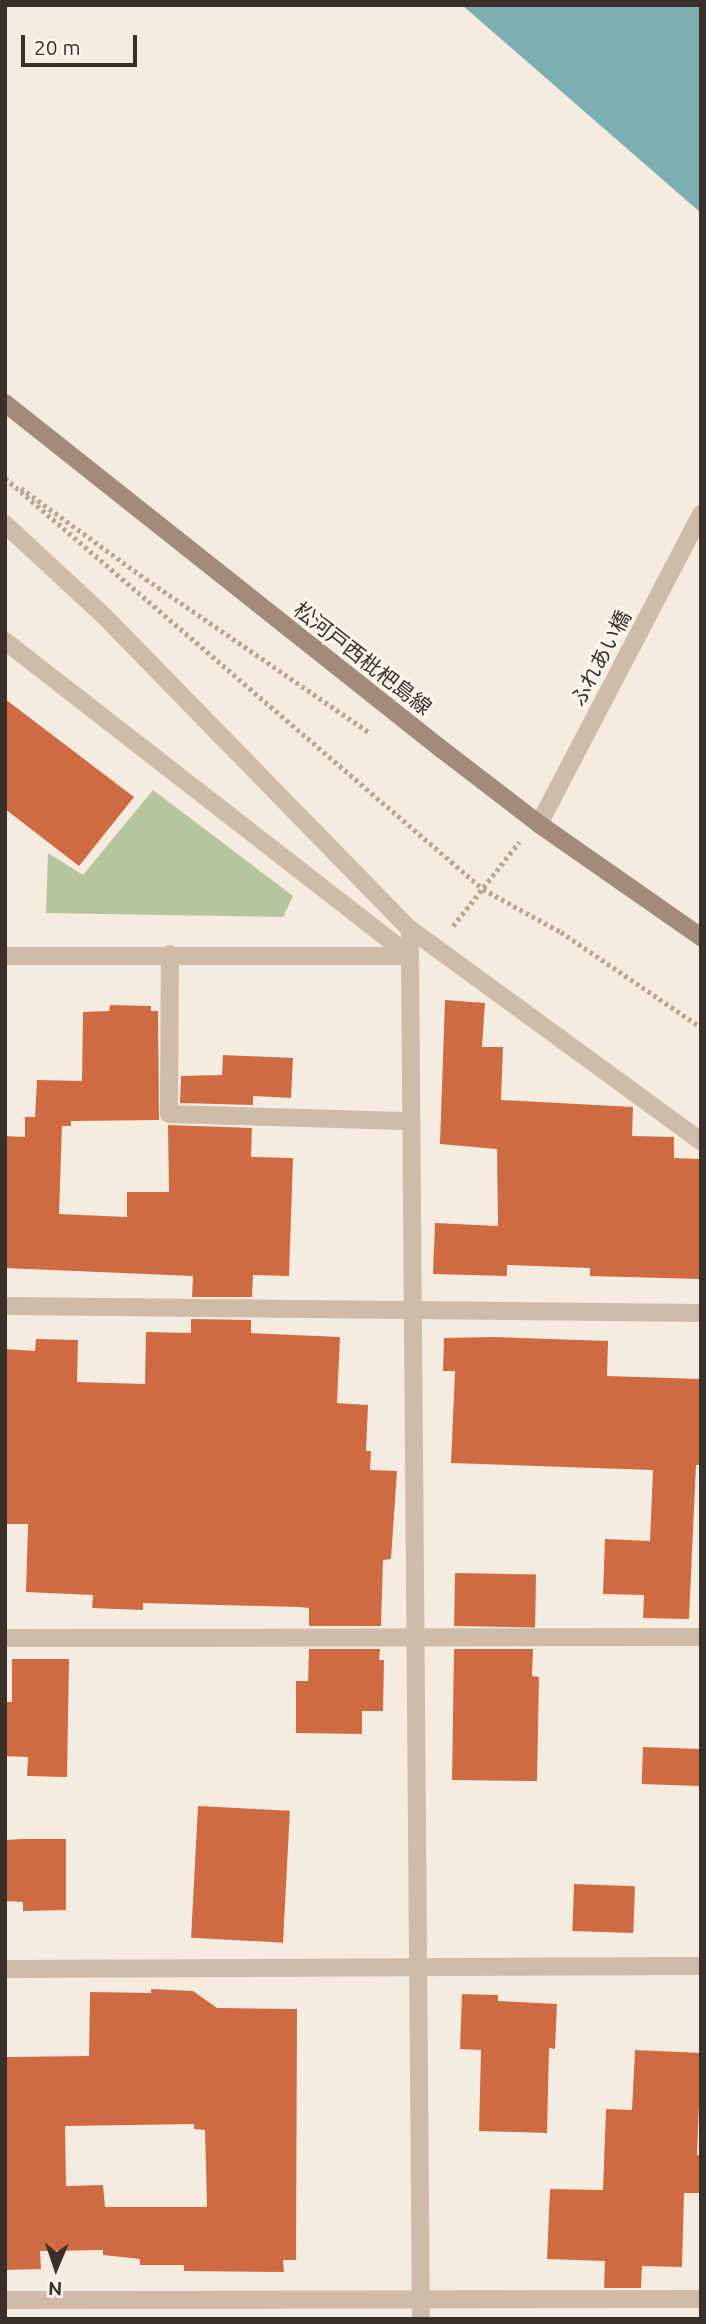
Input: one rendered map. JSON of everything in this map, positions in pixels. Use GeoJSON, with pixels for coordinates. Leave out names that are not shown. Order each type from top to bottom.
{"type":"FeatureCollection","features":[{"type":"Feature","properties":{"kind":"main road","name":"松河戸西枇杷島線"},"geometry":{"type":"LineString","coordinates":[[5,403],[539,824],[701,937]]}},
{"type":"Feature","properties":{"kind":"street","name":"ふれあい橋"},"geometry":{"type":"LineString","coordinates":[[539,824],[701,514]]}},
{"type":"Feature","properties":{"kind":"street"},"geometry":{"type":"LineString","coordinates":[[5,524],[116,628],[410,929],[701,1141]]}},
{"type":"Feature","properties":{"kind":"street"},"geometry":{"type":"LineString","coordinates":[[5,642],[410,956]]}},
{"type":"Feature","properties":{"kind":"street"},"geometry":{"type":"LineString","coordinates":[[410,929],[421,2310]]}},
{"type":"Feature","properties":{"kind":"street"},"geometry":{"type":"LineString","coordinates":[[170,954],[169,1114],[411,1121]]}},
{"type":"Feature","properties":{"kind":"street"},"geometry":{"type":"LineString","coordinates":[[5,956],[410,956]]}},
{"type":"Feature","properties":{"kind":"street"},"geometry":{"type":"LineString","coordinates":[[5,1306],[701,1313]]}},
{"type":"Feature","properties":{"kind":"street"},"geometry":{"type":"LineString","coordinates":[[5,1638],[701,1637]]}},
{"type":"Feature","properties":{"kind":"street"},"geometry":{"type":"LineString","coordinates":[[5,1969],[701,1966]]}},
{"type":"Feature","properties":{"kind":"street"},"geometry":{"type":"LineString","coordinates":[[5,2300],[421,2310],[701,2299]]}},
{"type":"Feature","properties":{"kind":"path"},"geometry":{"type":"LineString","coordinates":[[5,477],[146,579],[370,733]]}},
{"type":"Feature","properties":{"kind":"path"},"geometry":{"type":"LineString","coordinates":[[5,477],[483,889],[561,932],[701,1027]]}},
{"type":"Feature","properties":{"kind":"path"},"geometry":{"type":"LineString","coordinates":[[435,948],[523,838],[539,824]]}},
{"type":"Feature","properties":{"kind":"green space"},"geometry":{"type":"Polygon","coordinates":[[[153,790],[293,896],[283,917],[46,913],[48,853],[83,875],[153,790]]]}},
{"type":"Feature","properties":{"kind":"water"},"geometry":{"type":"Polygon","coordinates":[[[462,5],[701,5],[701,213],[462,5]]]}},
{"type":"Feature","properties":{"kind":"building"},"geometry":{"type":"Polygon","coordinates":[[[5,699],[134,797],[79,866],[5,809],[5,699]]]}},
{"type":"Feature","properties":{"kind":"building"},"geometry":{"type":"Polygon","coordinates":[[[445,1000],[485,1003],[482,1047],[503,1047],[501,1100],[633,1107],[632,1136],[674,1137],[674,1158],[701,1159],[701,1279],[590,1276],[590,1268],[507,1265],[507,1276],[433,1274],[435,1223],[498,1226],[497,1149],[440,1144],[445,1000]]]}},
{"type":"Feature","properties":{"kind":"building"},"geometry":{"type":"Polygon","coordinates":[[[110,1005],[151,1006],[151,1011],[158,1011],[159,1120],[71,1121],[71,1126],[62,1126],[59,1214],[127,1217],[127,1192],[169,1192],[168,1125],[252,1128],[251,1157],[293,1158],[289,1276],[253,1275],[252,1297],[192,1297],[193,1276],[5,1268],[5,1136],[25,1137],[25,1117],[35,1117],[37,1080],[82,1081],[83,1012],[109,1011],[110,1005]]]}},
{"type":"Feature","properties":{"kind":"building"},"geometry":{"type":"Polygon","coordinates":[[[223,1055],[293,1058],[291,1098],[253,1096],[253,1105],[180,1103],[181,1076],[222,1075],[223,1055]]]}},
{"type":"Feature","properties":{"kind":"building"},"geometry":{"type":"Polygon","coordinates":[[[191,1319],[251,1320],[251,1333],[340,1337],[337,1403],[368,1405],[366,1451],[371,1451],[370,1470],[397,1471],[391,1559],[383,1560],[381,1626],[309,1626],[309,1608],[299,1607],[143,1603],[143,1610],[92,1608],[93,1595],[26,1592],[28,1524],[5,1524],[5,1349],[35,1351],[36,1339],[78,1340],[77,1382],[145,1384],[146,1332],[191,1333],[191,1319]]]}},
{"type":"Feature","properties":{"kind":"building"},"geometry":{"type":"Polygon","coordinates":[[[444,1338],[608,1341],[607,1376],[701,1379],[701,1465],[696,1465],[689,1619],[643,1618],[644,1595],[603,1594],[605,1539],[650,1541],[653,1470],[451,1463],[455,1371],[443,1371],[444,1338]]]}},
{"type":"Feature","properties":{"kind":"building"},"geometry":{"type":"Polygon","coordinates":[[[455,1573],[536,1574],[535,1627],[454,1626],[455,1573]]]}},
{"type":"Feature","properties":{"kind":"building"},"geometry":{"type":"Polygon","coordinates":[[[309,1649],[380,1649],[379,1660],[384,1660],[383,1711],[362,1711],[362,1734],[296,1733],[296,1681],[308,1681],[309,1649]]]}},
{"type":"Feature","properties":{"kind":"building"},"geometry":{"type":"Polygon","coordinates":[[[454,1649],[533,1649],[532,1676],[539,1677],[537,1781],[452,1780],[454,1649]]]}},
{"type":"Feature","properties":{"kind":"building"},"geometry":{"type":"Polygon","coordinates":[[[12,1659],[69,1659],[67,1777],[27,1776],[28,1757],[5,1756],[5,1702],[12,1702],[12,1659]]]}},
{"type":"Feature","properties":{"kind":"building"},"geometry":{"type":"Polygon","coordinates":[[[643,1747],[701,1749],[700,1786],[642,1784],[643,1747]]]}},
{"type":"Feature","properties":{"kind":"building"},"geometry":{"type":"Polygon","coordinates":[[[198,1806],[290,1811],[283,1943],[191,1938],[198,1806]]]}},
{"type":"Feature","properties":{"kind":"building"},"geometry":{"type":"Polygon","coordinates":[[[66,1839],[66,1910],[23,1911],[23,1902],[5,1901],[5,1840],[66,1839]]]}},
{"type":"Feature","properties":{"kind":"building"},"geometry":{"type":"Polygon","coordinates":[[[574,1884],[635,1886],[633,1933],[572,1931],[574,1884]]]}},
{"type":"Feature","properties":{"kind":"building"},"geometry":{"type":"Polygon","coordinates":[[[151,1989],[193,1991],[217,2008],[297,2009],[296,2260],[283,2260],[284,2272],[184,2271],[184,2265],[140,2265],[140,2259],[103,2255],[103,2250],[40,2251],[41,2269],[5,2270],[6,2057],[89,2056],[90,1992],[151,1993],[151,1989]],[[194,2124],[65,2126],[66,2186],[103,2185],[105,2207],[207,2207],[205,2130],[194,2129],[194,2124]]]}},
{"type":"Feature","properties":{"kind":"building"},"geometry":{"type":"Polygon","coordinates":[[[462,1994],[498,1995],[498,2001],[557,2004],[555,2049],[549,2048],[547,2133],[479,2131],[481,2050],[460,2049],[462,1994]]]}},
{"type":"Feature","properties":{"kind":"building"},"geometry":{"type":"Polygon","coordinates":[[[635,2050],[701,2053],[697,2155],[701,2155],[701,2193],[684,2193],[682,2267],[642,2266],[641,2288],[604,2288],[605,2261],[547,2259],[550,2189],[603,2190],[606,2109],[632,2110],[635,2050]]]}}]}
